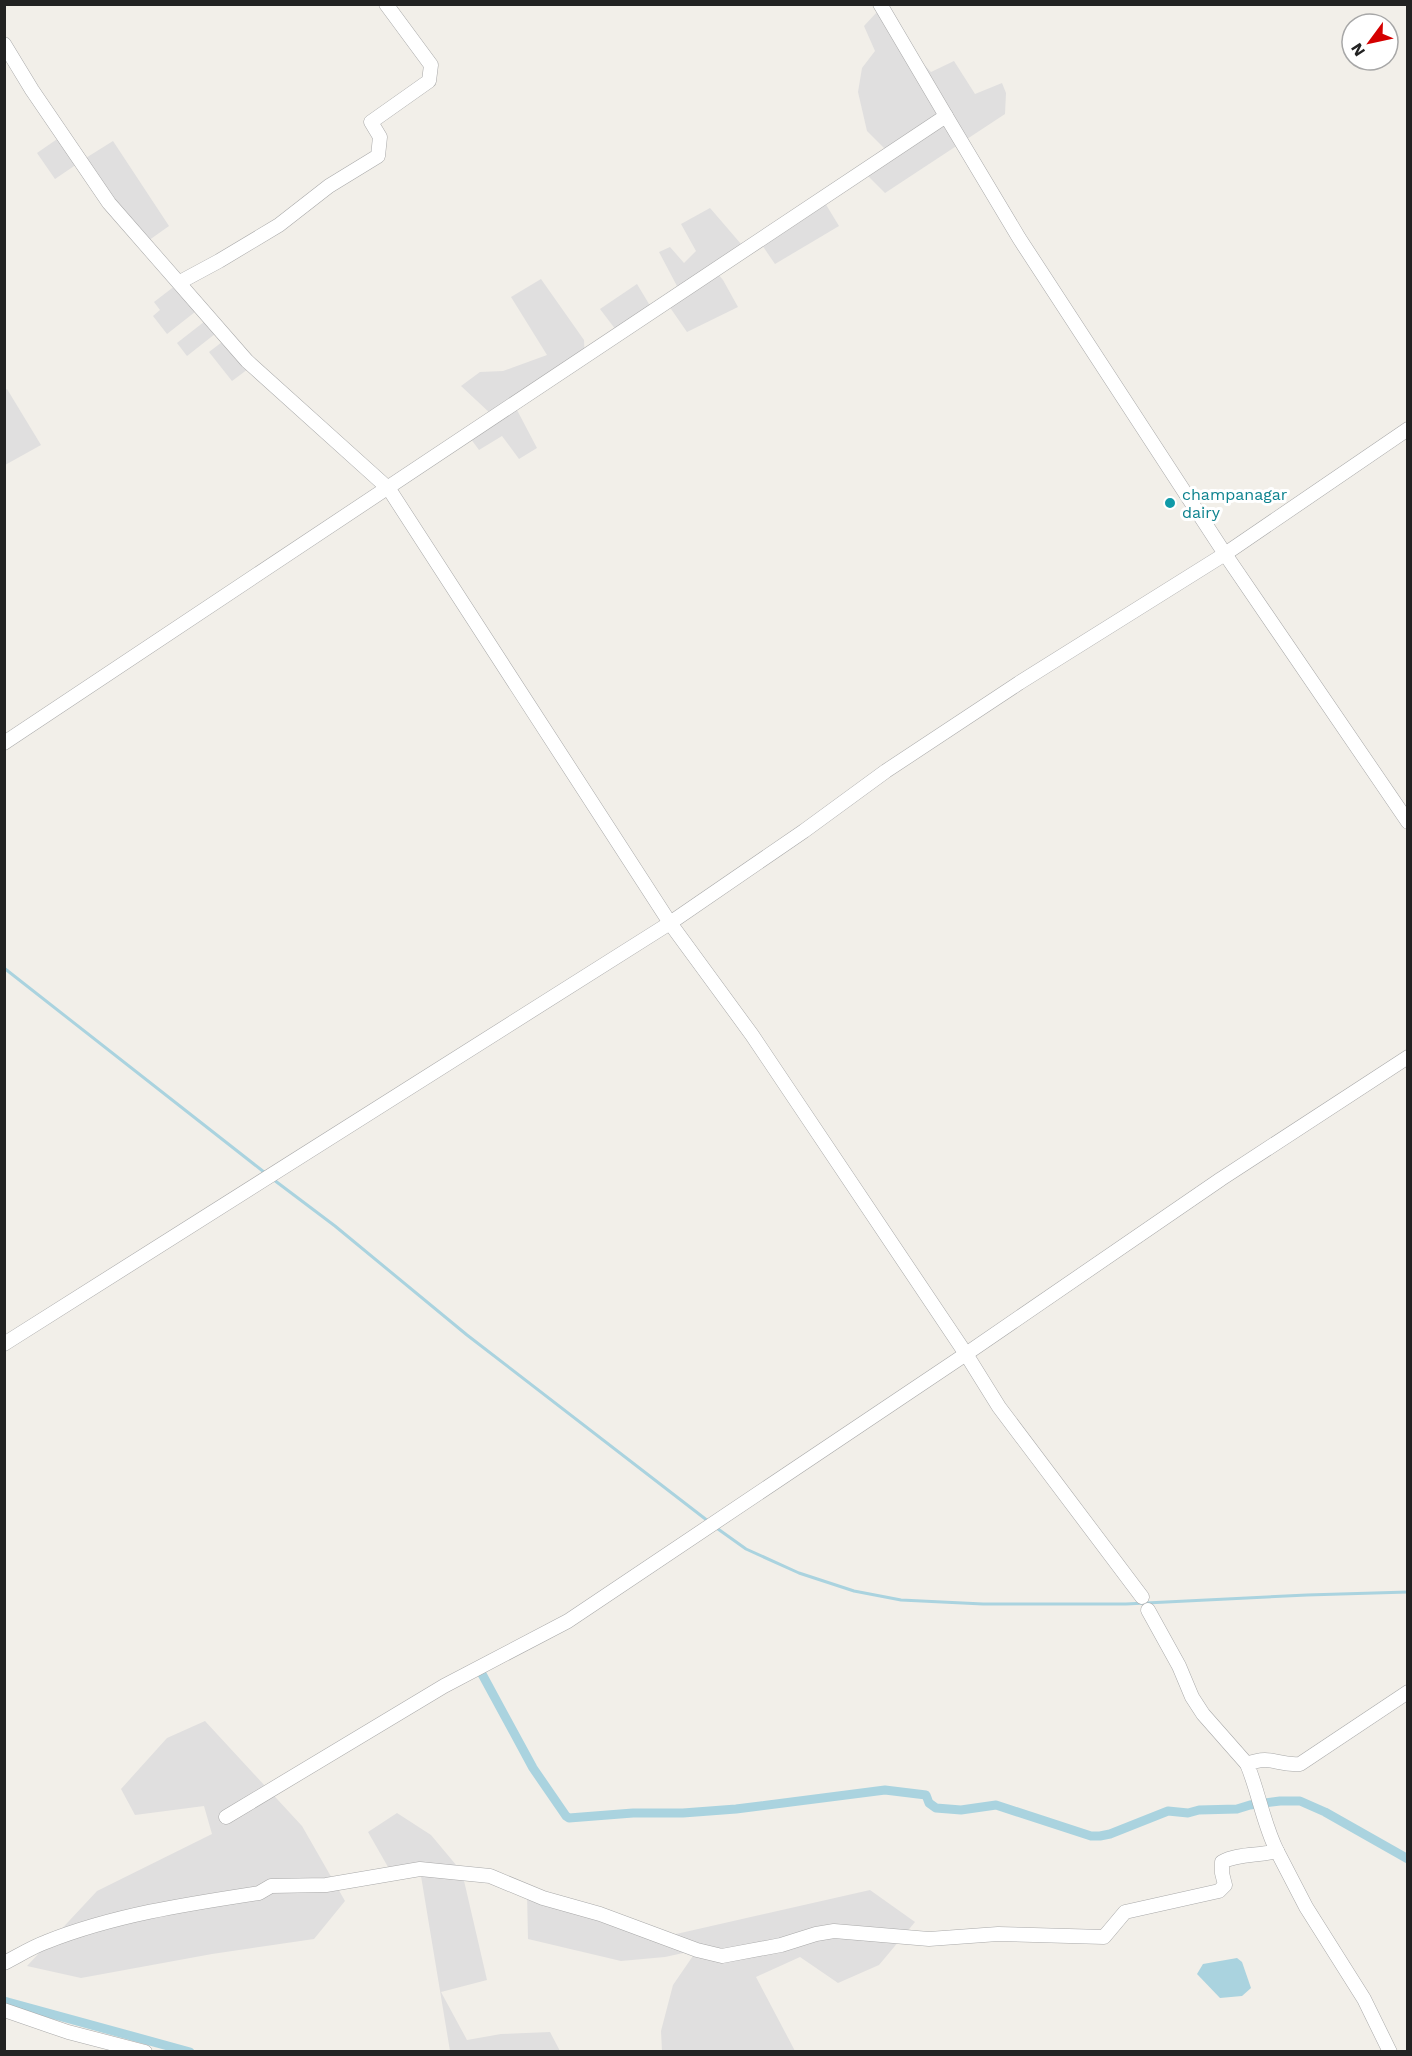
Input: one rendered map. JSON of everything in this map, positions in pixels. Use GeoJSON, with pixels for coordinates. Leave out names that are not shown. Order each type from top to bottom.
{"type":"FeatureCollection","features":[{"type":"Feature","properties":{"kind":"street"},"geometry":{"type":"LineString","coordinates":[[180,282],[279,225],[329,186],[378,156],[380,137],[371,122],[429,81],[431,65],[386,4]]}},
{"type":"Feature","properties":{"kind":"street"},"geometry":{"type":"LineString","coordinates":[[880,4],[1019,238],[1225,554],[1407,822]]}},
{"type":"Feature","properties":{"kind":"street"},"geometry":{"type":"LineString","coordinates":[[4,44],[32,90],[109,203],[247,361],[389,489],[670,923],[752,1035],[966,1354],[999,1407],[1142,1597]]}},
{"type":"Feature","properties":{"kind":"street"},"geometry":{"type":"LineString","coordinates":[[4,743],[389,489],[946,116]]}},
{"type":"Feature","properties":{"kind":"street"},"geometry":{"type":"LineString","coordinates":[[4,1344],[670,923],[804,831],[896,764],[1010,689],[1225,554],[1407,429]]}},
{"type":"Feature","properties":{"kind":"street"},"geometry":{"type":"LineString","coordinates":[[226,1817],[444,1686],[568,1621],[966,1354],[1221,1179],[1407,1057]]}},
{"type":"Feature","properties":{"kind":"street"},"geometry":{"type":"LineString","coordinates":[[1148,1610],[1179,1666],[1192,1697],[1203,1714],[1247,1764],[1257,1788],[1264,1820],[1277,1851],[1306,1906],[1364,1999],[1390,2052]]}},
{"type":"Feature","properties":{"kind":"street"},"geometry":{"type":"LineString","coordinates":[[1247,1764],[1265,1759],[1288,1766],[1300,1764],[1407,1692]]}},
{"type":"Feature","properties":{"kind":"street"},"geometry":{"type":"LineString","coordinates":[[4,1963],[45,1942],[99,1924],[169,1907],[259,1893],[271,1886],[326,1885],[420,1869],[490,1876],[543,1898],[600,1914],[697,1950],[722,1956],[780,1945],[834,1931],[929,1939],[998,1934],[1104,1937],[1125,1912],[1219,1891],[1225,1885],[1222,1862],[1230,1858],[1264,1855],[1277,1851]]}},
{"type":"Feature","properties":{"kind":"street"},"geometry":{"type":"LineString","coordinates":[[4,2010],[68,2032],[145,2052]]}},
{"type":"Feature","properties":{"kind":"shaded area"},"geometry":{"type":"Polygon","coordinates":[[[877,12],[888,28],[931,72],[954,61],[975,94],[1002,83],[1006,93],[1005,114],[885,193],[867,175],[885,149],[867,131],[858,92],[862,68],[875,51],[864,26],[877,12]]]}},
{"type":"Feature","properties":{"kind":"shaded area"},"geometry":{"type":"Polygon","coordinates":[[[63,135],[81,161],[113,141],[169,226],[145,243],[80,162],[55,179],[37,153],[63,135]]]}},
{"type":"Feature","properties":{"kind":"shaded area"},"geometry":{"type":"Polygon","coordinates":[[[825,203],[839,226],[775,264],[762,245],[825,203]]]}},
{"type":"Feature","properties":{"kind":"shaded area"},"geometry":{"type":"Polygon","coordinates":[[[710,208],[741,244],[712,267],[723,280],[738,307],[687,332],[669,306],[677,286],[659,252],[670,247],[684,263],[696,251],[681,224],[710,208]]]}},
{"type":"Feature","properties":{"kind":"shaded area"},"geometry":{"type":"Polygon","coordinates":[[[541,279],[584,340],[585,365],[517,410],[537,448],[519,459],[502,436],[479,450],[465,431],[491,414],[461,386],[480,372],[503,371],[547,355],[511,297],[541,279]]]}},
{"type":"Feature","properties":{"kind":"shaded area"},"geometry":{"type":"Polygon","coordinates":[[[180,282],[200,308],[167,334],[153,316],[160,310],[154,302],[180,282]]]}},
{"type":"Feature","properties":{"kind":"shaded area"},"geometry":{"type":"Polygon","coordinates":[[[637,284],[652,309],[616,330],[600,309],[637,284]]]}},
{"type":"Feature","properties":{"kind":"shaded area"},"geometry":{"type":"Polygon","coordinates":[[[209,318],[220,330],[187,356],[177,343],[209,318]]]}},
{"type":"Feature","properties":{"kind":"shaded area"},"geometry":{"type":"Polygon","coordinates":[[[226,339],[248,369],[232,381],[209,352],[226,339]]]}},
{"type":"Feature","properties":{"kind":"shaded area"},"geometry":{"type":"Polygon","coordinates":[[[7,389],[41,445],[5,465],[4,391],[7,389]]]}},
{"type":"Feature","properties":{"kind":"shaded area"},"geometry":{"type":"Polygon","coordinates":[[[205,1721],[302,1826],[345,1901],[314,1939],[212,1954],[81,1978],[27,1966],[97,1891],[212,1834],[204,1806],[135,1815],[121,1789],[167,1738],[205,1721]]]}},
{"type":"Feature","properties":{"kind":"shaded area"},"geometry":{"type":"Polygon","coordinates":[[[397,1813],[431,1835],[462,1872],[487,1980],[441,1992],[467,2040],[501,2034],[550,2032],[560,2051],[450,2051],[420,1870],[392,1874],[368,1832],[397,1813]]]}},
{"type":"Feature","properties":{"kind":"shaded area"},"geometry":{"type":"Polygon","coordinates":[[[870,1890],[915,1922],[879,1965],[838,1983],[800,1957],[756,1977],[795,2051],[662,2051],[661,2031],[673,1985],[697,1950],[665,1957],[621,1961],[528,1939],[527,1892],[663,1937],[870,1890]]]}},
{"type":"Feature","properties":{"kind":"water"},"geometry":{"type":"Polygon","coordinates":[[[1237,1958],[1242,1962],[1251,1988],[1242,1996],[1220,1998],[1197,1974],[1203,1964],[1237,1958]]]}},
{"type":"Feature","properties":{"kind":"waterway"},"geometry":{"type":"LineString","coordinates":[[4,968],[264,1172]]}},
{"type":"Feature","properties":{"kind":"waterway"},"geometry":{"type":"LineString","coordinates":[[274,1180],[335,1226],[467,1335],[708,1521]]}},
{"type":"Feature","properties":{"kind":"waterway"},"geometry":{"type":"LineString","coordinates":[[718,1529],[746,1549],[799,1573],[854,1591],[901,1600],[983,1604],[1126,1604],[1408,1592]]}},
{"type":"Feature","properties":{"kind":"waterway"},"geometry":{"type":"LineString","coordinates":[[482,1674],[533,1768],[569,1818],[736,1809],[885,1790],[926,1795],[929,1803],[936,1808],[961,1810],[996,1805],[1091,1836],[1100,1836],[1168,1811],[1188,1813],[1199,1810],[1237,1809],[1280,1801],[1300,1801],[1325,1812],[1408,1859]]}},
{"type":"Feature","properties":{"kind":"waterway"},"geometry":{"type":"LineString","coordinates":[[4,2001],[190,2052]]}},
{"type":"Feature","properties":{"kind":"place","name":"champanagar dairy"},"geometry":{"type":"Point","coordinates":[1170,503]}}]}
